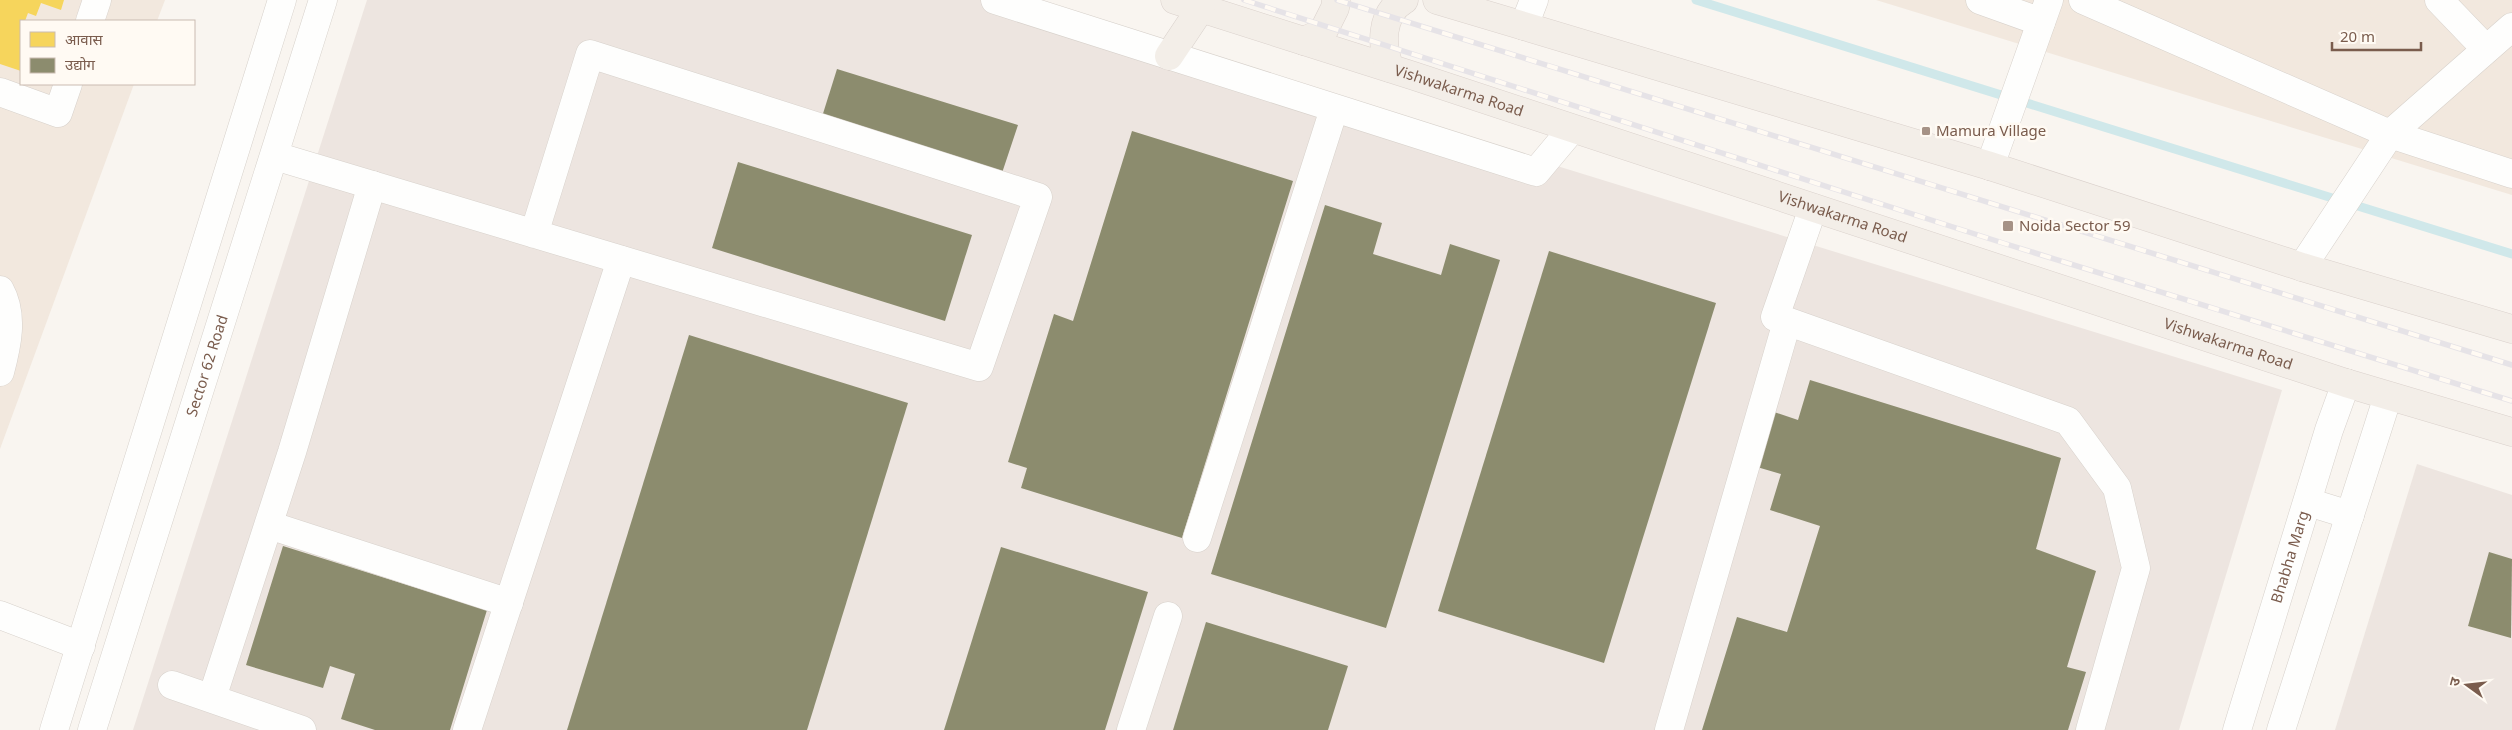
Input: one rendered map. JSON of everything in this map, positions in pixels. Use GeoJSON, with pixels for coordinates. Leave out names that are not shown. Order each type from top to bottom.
{"type":"FeatureCollection","features":[{"type":"Feature","properties":{"kind":"main road","name":"Vishwakarma Road"},"geometry":{"type":"LineString","coordinates":[[1175,0],[1390,68],[2346,383],[2512,432]]}},
{"type":"Feature","properties":{"kind":"main road"},"geometry":{"type":"LineString","coordinates":[[1304,41],[1323,32],[1335,8],[1336,0]]}},
{"type":"Feature","properties":{"kind":"main road"},"geometry":{"type":"LineString","coordinates":[[1390,68],[1385,56],[1385,28],[1391,13],[1404,0]]}},
{"type":"Feature","properties":{"kind":"main road"},"geometry":{"type":"LineString","coordinates":[[1437,0],[1990,166],[2302,267],[2512,329]]}},
{"type":"Feature","properties":{"kind":"main road"},"geometry":{"type":"LineString","coordinates":[[1169,56],[1201,8]]}},
{"type":"Feature","properties":{"kind":"street"},"geometry":{"type":"LineString","coordinates":[[90,20],[97,0]]}},
{"type":"Feature","properties":{"kind":"street"},"geometry":{"type":"LineString","coordinates":[[54,730],[282,0]]}},
{"type":"Feature","properties":{"kind":"street","name":"Sector 62 Road"},"geometry":{"type":"LineString","coordinates":[[92,730],[323,0]]}},
{"type":"Feature","properties":{"kind":"street"},"geometry":{"type":"LineString","coordinates":[[995,0],[1536,172],[1572,128]]}},
{"type":"Feature","properties":{"kind":"street"},"geometry":{"type":"LineString","coordinates":[[1524,26],[1534,0]]}},
{"type":"Feature","properties":{"kind":"street"},"geometry":{"type":"LineString","coordinates":[[1980,0],[2045,11],[1990,166]]}},
{"type":"Feature","properties":{"kind":"street"},"geometry":{"type":"LineString","coordinates":[[2083,0],[2390,134],[2512,174]]}},
{"type":"Feature","properties":{"kind":"street"},"geometry":{"type":"LineString","coordinates":[[2439,0],[2486,49]]}},
{"type":"Feature","properties":{"kind":"street"},"geometry":{"type":"LineString","coordinates":[[2302,267],[2390,134],[2512,27]]}},
{"type":"Feature","properties":{"kind":"street"},"geometry":{"type":"LineString","coordinates":[[275,156],[620,260],[979,367],[1038,197],[590,54],[534,234]]}},
{"type":"Feature","properties":{"kind":"street"},"geometry":{"type":"LineString","coordinates":[[0,92],[58,113],[68,85]]}},
{"type":"Feature","properties":{"kind":"street"},"geometry":{"type":"LineString","coordinates":[[1197,538],[1334,109]]}},
{"type":"Feature","properties":{"kind":"street"},"geometry":{"type":"LineString","coordinates":[[212,698],[269,525],[372,185]]}},
{"type":"Feature","properties":{"kind":"street"},"geometry":{"type":"LineString","coordinates":[[1813,208],[1775,317],[2068,422],[2117,488],[2136,568],[2090,730]]}},
{"type":"Feature","properties":{"kind":"street"},"geometry":{"type":"LineString","coordinates":[[467,730],[620,260]]}},
{"type":"Feature","properties":{"kind":"street"},"geometry":{"type":"LineString","coordinates":[[192,289],[229,299]]}},
{"type":"Feature","properties":{"kind":"street"},"geometry":{"type":"LineString","coordinates":[[0,290],[6,301],[8,343],[0,372]]}},
{"type":"Feature","properties":{"kind":"street"},"geometry":{"type":"LineString","coordinates":[[1669,730],[1787,322]]}},
{"type":"Feature","properties":{"kind":"street","name":"Bhabha Marg"},"geometry":{"type":"LineString","coordinates":[[2237,730],[2346,383]]}},
{"type":"Feature","properties":{"kind":"street"},"geometry":{"type":"LineString","coordinates":[[2281,730],[2388,396]]}},
{"type":"Feature","properties":{"kind":"street"},"geometry":{"type":"LineString","coordinates":[[2308,502],[2350,515]]}},
{"type":"Feature","properties":{"kind":"street"},"geometry":{"type":"LineString","coordinates":[[269,525],[509,603]]}},
{"type":"Feature","properties":{"kind":"street"},"geometry":{"type":"LineString","coordinates":[[0,616],[81,646]]}},
{"type":"Feature","properties":{"kind":"street"},"geometry":{"type":"LineString","coordinates":[[1131,730],[1168,616]]}},
{"type":"Feature","properties":{"kind":"street"},"geometry":{"type":"LineString","coordinates":[[172,684],[302,730]]}},
{"type":"Feature","properties":{"kind":"shaded area"},"geometry":{"type":"Polygon","coordinates":[[[0,0],[165,0],[157,20],[20,20],[20,85],[134,85],[0,449],[0,0]]]}},
{"type":"Feature","properties":{"kind":"shaded area"},"geometry":{"type":"Polygon","coordinates":[[[367,0],[1020,0],[2282,390],[2179,730],[133,730],[367,0]]]}},
{"type":"Feature","properties":{"kind":"shaded area"},"geometry":{"type":"Polygon","coordinates":[[[1876,0],[2512,0],[2512,195],[1876,0]]]}},
{"type":"Feature","properties":{"kind":"shaded area"},"geometry":{"type":"Polygon","coordinates":[[[2417,464],[2512,495],[2512,730],[2335,730],[2417,464]]]}},
{"type":"Feature","properties":{"kind":"building: आवास"},"geometry":{"type":"Polygon","coordinates":[[[0,0],[64,0],[61,10],[41,3],[36,16],[28,13],[25,20],[20,20],[20,71],[0,64],[0,0]]]}},
{"type":"Feature","properties":{"kind":"building: उद्योग"},"geometry":{"type":"Polygon","coordinates":[[[837,69],[1018,125],[1001,176],[821,120],[837,69]]]}},
{"type":"Feature","properties":{"kind":"building: उद्योग"},"geometry":{"type":"Polygon","coordinates":[[[1132,131],[1293,181],[1182,538],[1021,488],[1027,468],[1008,462],[1054,314],[1073,321],[1132,131]]]}},
{"type":"Feature","properties":{"kind":"building: उद्योग"},"geometry":{"type":"Polygon","coordinates":[[[738,162],[972,235],[945,321],[712,248],[738,162]]]}},
{"type":"Feature","properties":{"kind":"building: उद्योग"},"geometry":{"type":"Polygon","coordinates":[[[1325,205],[1382,223],[1373,254],[1441,275],[1450,244],[1500,260],[1386,628],[1211,574],[1325,205]]]}},
{"type":"Feature","properties":{"kind":"building: उद्योग"},"geometry":{"type":"Polygon","coordinates":[[[1549,251],[1716,303],[1604,663],[1438,611],[1549,251]]]}},
{"type":"Feature","properties":{"kind":"building: उद्योग"},"geometry":{"type":"Polygon","coordinates":[[[689,335],[908,403],[807,730],[567,730],[689,335]]]}},
{"type":"Feature","properties":{"kind":"building: उद्योग"},"geometry":{"type":"Polygon","coordinates":[[[1810,380],[2061,458],[2036,549],[2096,571],[2067,667],[2086,672],[2068,730],[1702,730],[1737,617],[1787,632],[1820,526],[1770,510],[1781,474],[1757,467],[1774,412],[1798,420],[1810,380]]]}},
{"type":"Feature","properties":{"kind":"building: उद्योग"},"geometry":{"type":"Polygon","coordinates":[[[283,546],[487,610],[450,730],[375,730],[341,719],[355,674],[330,666],[323,688],[246,665],[283,546]]]}},
{"type":"Feature","properties":{"kind":"building: उद्योग"},"geometry":{"type":"Polygon","coordinates":[[[1001,547],[1148,592],[1105,730],[944,730],[1001,547]]]}},
{"type":"Feature","properties":{"kind":"building: उद्योग"},"geometry":{"type":"Polygon","coordinates":[[[2489,552],[2512,559],[2511,638],[2468,626],[2489,552]]]}},
{"type":"Feature","properties":{"kind":"building: उद्योग"},"geometry":{"type":"Polygon","coordinates":[[[1206,622],[1348,666],[1328,730],[1173,730],[1206,622]]]}},
{"type":"Feature","properties":{"kind":"waterway"},"geometry":{"type":"LineString","coordinates":[[1696,0],[2512,254]]}},
{"type":"Feature","properties":{"kind":"railway"},"geometry":{"type":"LineString","coordinates":[[1244,0],[2003,243],[2512,401]]}},
{"type":"Feature","properties":{"kind":"railway"},"geometry":{"type":"LineString","coordinates":[[1337,0],[2512,365]]}},
{"type":"Feature","properties":{"kind":"place","name":"Mamura Village"},"geometry":{"type":"Point","coordinates":[1926,131]}},
{"type":"Feature","properties":{"kind":"place","name":"Noida Sector 59"},"geometry":{"type":"Point","coordinates":[2008,226]}}]}
